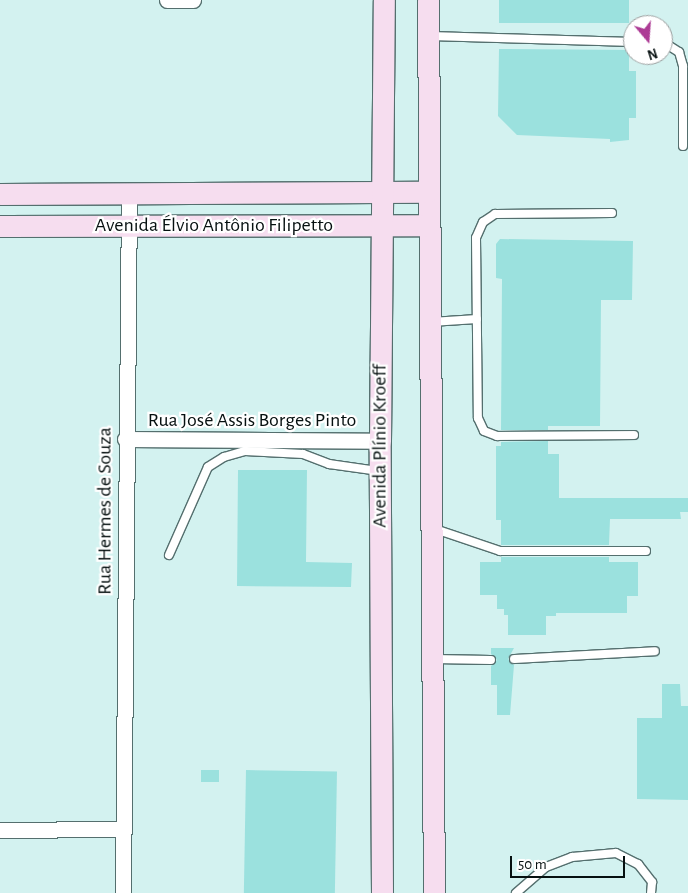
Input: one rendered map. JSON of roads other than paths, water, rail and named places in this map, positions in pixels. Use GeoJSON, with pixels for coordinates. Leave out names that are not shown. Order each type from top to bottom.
{"type":"FeatureCollection","features":[{"type":"Feature","properties":{"kind":"main road","name":"Avenida Plínio Kroeff"},"geometry":{"type":"LineString","coordinates":[[382,893],[380,441],[384,0]]}},
{"type":"Feature","properties":{"kind":"main road"},"geometry":{"type":"LineString","coordinates":[[428,0],[427,225],[434,893]]}},
{"type":"Feature","properties":{"kind":"main road","name":"Avenida Élvio Antônio Filipetto"},"geometry":{"type":"LineString","coordinates":[[0,194],[427,192]]}},
{"type":"Feature","properties":{"kind":"main road","name":"Avenida Élvio Antônio Filipetto"},"geometry":{"type":"LineString","coordinates":[[0,226],[427,225]]}},
{"type":"Feature","properties":{"kind":"street"},"geometry":{"type":"LineString","coordinates":[[167,0],[193,0]]}},
{"type":"Feature","properties":{"kind":"street","name":"Rua Hermes de Souza"},"geometry":{"type":"LineString","coordinates":[[123,893],[125,439],[129,193]]}},
{"type":"Feature","properties":{"kind":"street","name":"Rua José Assis Borges Pinto"},"geometry":{"type":"LineString","coordinates":[[125,439],[380,441]]}},
{"type":"Feature","properties":{"kind":"street"},"geometry":{"type":"LineString","coordinates":[[0,830],[123,829]]}},
{"type":"Feature","properties":{"kind":"lane"},"geometry":{"type":"LineString","coordinates":[[428,36],[623,42]]}},
{"type":"Feature","properties":{"kind":"lane"},"geometry":{"type":"LineString","coordinates":[[673,48],[679,52],[683,66],[683,146]]}},
{"type":"Feature","properties":{"kind":"lane"},"geometry":{"type":"LineString","coordinates":[[612,213],[495,214],[483,222],[476,238],[478,418],[484,431],[497,436],[634,435]]}},
{"type":"Feature","properties":{"kind":"lane"},"geometry":{"type":"LineString","coordinates":[[429,322],[477,319]]}},
{"type":"Feature","properties":{"kind":"lane"},"geometry":{"type":"LineString","coordinates":[[169,555],[208,467],[224,457],[245,451],[303,454],[329,464],[380,471]]}},
{"type":"Feature","properties":{"kind":"lane"},"geometry":{"type":"LineString","coordinates":[[430,528],[452,533],[500,551],[646,551]]}},
{"type":"Feature","properties":{"kind":"lane"},"geometry":{"type":"LineString","coordinates":[[514,660],[655,651]]}},
{"type":"Feature","properties":{"kind":"lane"},"geometry":{"type":"LineString","coordinates":[[431,659],[491,660]]}},
{"type":"Feature","properties":{"kind":"lane"},"geometry":{"type":"LineString","coordinates":[[516,893],[546,868],[572,857],[616,853],[638,864],[652,882],[651,893]]}}]}
